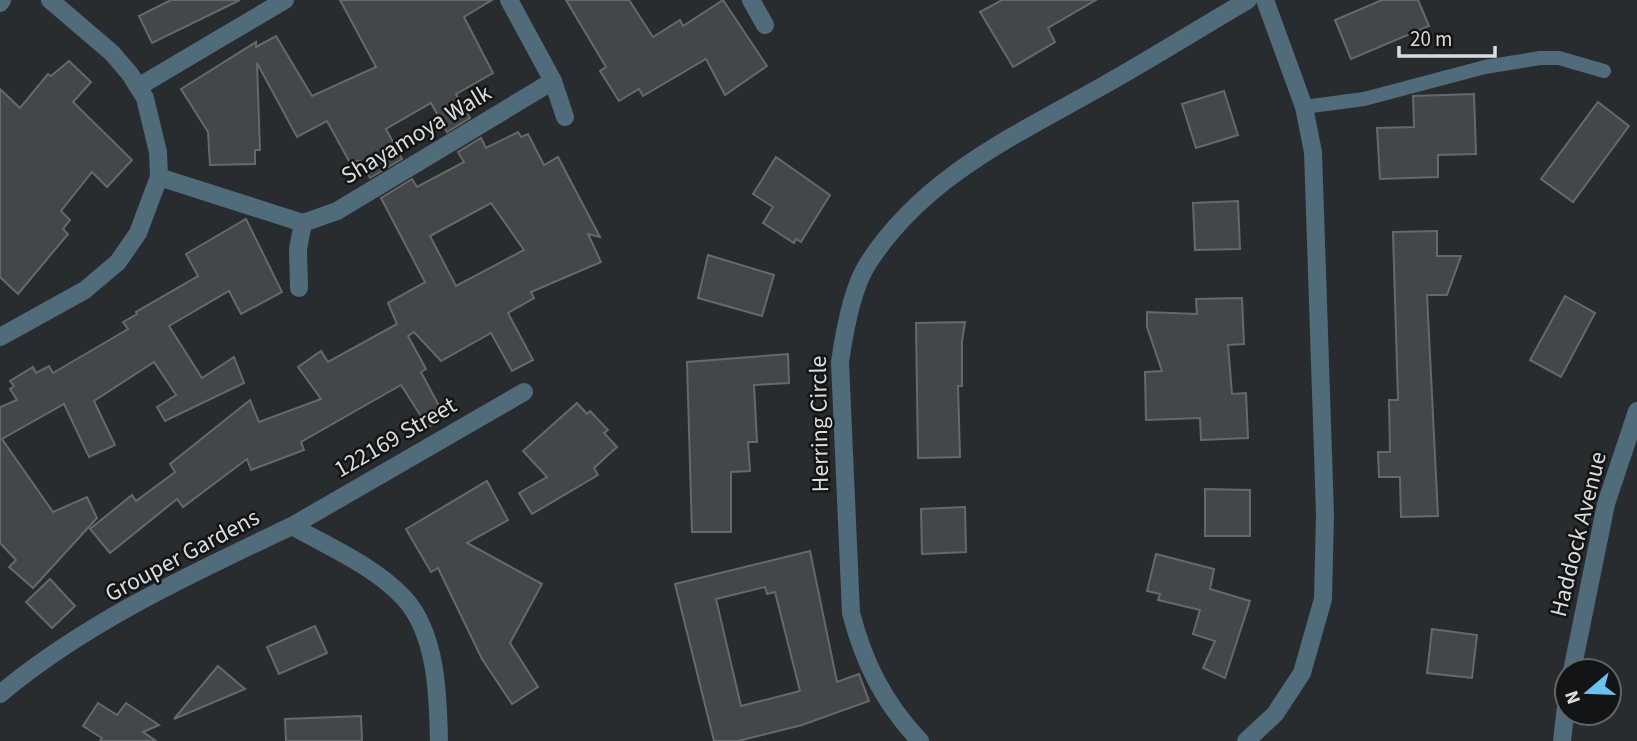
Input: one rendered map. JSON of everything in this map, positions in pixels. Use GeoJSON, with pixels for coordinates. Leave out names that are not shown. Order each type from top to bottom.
{"type":"FeatureCollection","features":[{"type":"Feature","properties":{"kind":"street"},"geometry":{"type":"LineString","coordinates":[[0,337],[85,290],[118,262],[138,233],[159,177],[158,152],[145,98],[138,86],[112,53],[50,0]]}},
{"type":"Feature","properties":{"kind":"street"},"geometry":{"type":"LineString","coordinates":[[138,86],[285,0]]}},
{"type":"Feature","properties":{"kind":"street"},"geometry":{"type":"LineString","coordinates":[[509,0],[553,81],[565,117]]}},
{"type":"Feature","properties":{"kind":"street"},"geometry":{"type":"LineString","coordinates":[[751,0],[765,25]]}},
{"type":"Feature","properties":{"kind":"street","name":"Herring Circle"},"geometry":{"type":"LineString","coordinates":[[920,741],[897,716],[874,679],[861,652],[851,613],[840,362],[844,330],[866,267],[905,217],[942,183],[993,146],[1248,0]]}},
{"type":"Feature","properties":{"kind":"street"},"geometry":{"type":"LineString","coordinates":[[1246,741],[1275,714],[1302,673],[1323,599],[1325,514],[1313,152],[1304,107],[1265,0]]}},
{"type":"Feature","properties":{"kind":"street","name":"Shayamoya Walk"},"geometry":{"type":"LineString","coordinates":[[303,223],[337,211],[553,81]]}},
{"type":"Feature","properties":{"kind":"street"},"geometry":{"type":"LineString","coordinates":[[159,177],[303,223],[298,249],[299,288]]}},
{"type":"Feature","properties":{"kind":"street","name":"122169 Street"},"geometry":{"type":"LineString","coordinates":[[292,526],[524,392]]}},
{"type":"Feature","properties":{"kind":"street","name":"Haddock Avenue"},"geometry":{"type":"LineString","coordinates":[[1575,657],[1606,504],[1637,411]]}},
{"type":"Feature","properties":{"kind":"street","name":"Grouper Gardens"},"geometry":{"type":"LineString","coordinates":[[0,694],[45,660],[163,588],[292,526],[362,565],[406,600],[428,647],[438,706],[439,741]]}},
{"type":"Feature","properties":{"kind":"lane"},"geometry":{"type":"LineString","coordinates":[[1304,107],[1364,99],[1521,60],[1559,58],[1604,71]]}},
{"type":"Feature","properties":{"kind":"building"},"geometry":{"type":"Polygon","coordinates":[[[171,0],[240,0],[152,43],[139,16],[171,0]]]}},
{"type":"Feature","properties":{"kind":"building"},"geometry":{"type":"Polygon","coordinates":[[[340,0],[492,0],[464,17],[493,73],[456,94],[470,118],[447,132],[431,103],[386,129],[402,159],[370,178],[360,161],[349,161],[327,121],[297,137],[257,63],[260,150],[255,150],[255,164],[210,165],[208,132],[181,89],[256,42],[256,47],[276,36],[312,96],[376,67],[340,0]]]}},
{"type":"Feature","properties":{"kind":"building"},"geometry":{"type":"Polygon","coordinates":[[[566,0],[629,0],[653,37],[680,20],[683,26],[723,0],[767,66],[725,95],[706,59],[643,96],[639,89],[619,101],[600,71],[606,67],[566,0]]]}},
{"type":"Feature","properties":{"kind":"building"},"geometry":{"type":"Polygon","coordinates":[[[1002,0],[1096,0],[1048,28],[1055,42],[1013,67],[980,12],[1002,0]]]}},
{"type":"Feature","properties":{"kind":"building"},"geometry":{"type":"Polygon","coordinates":[[[1382,0],[1418,0],[1429,26],[1351,59],[1335,20],[1382,0]]]}},
{"type":"Feature","properties":{"kind":"building"},"geometry":{"type":"Polygon","coordinates":[[[69,61],[91,82],[73,102],[132,160],[107,187],[92,172],[61,211],[70,220],[63,229],[68,234],[18,294],[0,277],[0,89],[20,108],[48,74],[51,76],[69,61]]]}},
{"type":"Feature","properties":{"kind":"building"},"geometry":{"type":"Polygon","coordinates":[[[1224,91],[1238,135],[1196,148],[1182,104],[1224,91]]]}},
{"type":"Feature","properties":{"kind":"building"},"geometry":{"type":"Polygon","coordinates":[[[1474,94],[1476,154],[1438,155],[1438,177],[1380,179],[1377,128],[1414,127],[1413,96],[1474,94]]]}},
{"type":"Feature","properties":{"kind":"building"},"geometry":{"type":"Polygon","coordinates":[[[1598,102],[1629,126],[1573,202],[1541,179],[1598,102]]]}},
{"type":"Feature","properties":{"kind":"building"},"geometry":{"type":"Polygon","coordinates":[[[518,132],[521,137],[528,134],[544,165],[558,157],[600,237],[588,234],[601,262],[531,292],[534,298],[508,313],[533,360],[512,371],[491,333],[441,361],[414,332],[408,336],[426,369],[421,372],[445,417],[428,427],[401,385],[301,442],[304,450],[251,470],[247,459],[183,507],[177,499],[110,553],[90,529],[132,495],[136,501],[175,472],[170,464],[250,400],[259,422],[321,399],[298,367],[321,351],[328,362],[397,324],[388,303],[425,282],[381,198],[412,179],[417,187],[464,162],[458,152],[481,138],[486,148],[518,132]],[[491,203],[430,236],[456,286],[524,250],[491,203]]]}},
{"type":"Feature","properties":{"kind":"building"},"geometry":{"type":"Polygon","coordinates":[[[776,157],[830,195],[801,242],[796,239],[794,243],[763,223],[773,207],[753,194],[776,157]]]}},
{"type":"Feature","properties":{"kind":"building"},"geometry":{"type":"Polygon","coordinates":[[[1238,201],[1240,249],[1195,250],[1193,203],[1238,201]]]}},
{"type":"Feature","properties":{"kind":"building"},"geometry":{"type":"Polygon","coordinates":[[[246,219],[282,292],[241,314],[229,291],[169,326],[202,378],[234,357],[244,383],[165,421],[157,407],[176,395],[154,362],[94,401],[115,445],[89,457],[64,404],[2,439],[53,512],[87,497],[97,518],[33,588],[9,567],[16,560],[0,543],[0,407],[17,400],[10,389],[14,386],[10,381],[33,367],[36,373],[49,366],[53,373],[128,329],[123,322],[137,314],[136,312],[198,276],[186,254],[246,219]]]}},
{"type":"Feature","properties":{"kind":"building"},"geometry":{"type":"Polygon","coordinates":[[[1437,231],[1437,256],[1461,256],[1447,295],[1427,295],[1438,516],[1401,517],[1400,477],[1379,477],[1378,452],[1390,452],[1389,400],[1398,400],[1393,232],[1437,231]]]}},
{"type":"Feature","properties":{"kind":"building"},"geometry":{"type":"Polygon","coordinates":[[[708,255],[774,275],[762,316],[698,298],[708,255]]]}},
{"type":"Feature","properties":{"kind":"building"},"geometry":{"type":"Polygon","coordinates":[[[1565,296],[1595,313],[1561,377],[1530,360],[1565,296]]]}},
{"type":"Feature","properties":{"kind":"building"},"geometry":{"type":"Polygon","coordinates":[[[1242,298],[1244,344],[1228,345],[1232,394],[1246,393],[1248,438],[1201,440],[1200,418],[1146,420],[1145,372],[1162,371],[1147,327],[1147,312],[1197,314],[1196,299],[1242,298]]]}},
{"type":"Feature","properties":{"kind":"building"},"geometry":{"type":"Polygon","coordinates":[[[965,322],[962,341],[962,386],[958,386],[960,457],[918,458],[916,323],[965,322]]]}},
{"type":"Feature","properties":{"kind":"building"},"geometry":{"type":"Polygon","coordinates":[[[788,354],[789,383],[754,385],[757,442],[748,442],[750,471],[731,472],[731,532],[692,532],[687,362],[788,354]]]}},
{"type":"Feature","properties":{"kind":"building"},"geometry":{"type":"Polygon","coordinates":[[[577,403],[587,414],[590,411],[608,430],[604,433],[617,447],[594,468],[598,475],[532,514],[519,493],[547,477],[523,451],[577,403]]]}},
{"type":"Feature","properties":{"kind":"building"},"geometry":{"type":"Polygon","coordinates":[[[487,481],[508,520],[467,543],[542,584],[510,643],[538,687],[512,704],[482,659],[438,568],[431,572],[406,529],[487,481]]]}},
{"type":"Feature","properties":{"kind":"building"},"geometry":{"type":"Polygon","coordinates":[[[1205,489],[1250,490],[1250,536],[1205,536],[1205,489]]]}},
{"type":"Feature","properties":{"kind":"building"},"geometry":{"type":"Polygon","coordinates":[[[965,507],[966,552],[922,554],[921,509],[965,507]]]}},
{"type":"Feature","properties":{"kind":"building"},"geometry":{"type":"Polygon","coordinates":[[[810,551],[837,682],[859,674],[869,701],[802,725],[738,741],[714,741],[675,584],[810,551]],[[765,587],[716,599],[741,706],[800,691],[775,592],[767,594],[765,587]]]}},
{"type":"Feature","properties":{"kind":"building"},"geometry":{"type":"Polygon","coordinates":[[[1156,554],[1214,569],[1210,589],[1250,601],[1225,678],[1203,668],[1215,641],[1193,634],[1200,610],[1158,600],[1160,594],[1147,591],[1156,554]]]}},
{"type":"Feature","properties":{"kind":"building"},"geometry":{"type":"Polygon","coordinates":[[[50,579],[75,606],[52,628],[26,602],[50,579]]]}},
{"type":"Feature","properties":{"kind":"building"},"geometry":{"type":"Polygon","coordinates":[[[315,626],[327,653],[279,674],[267,647],[315,626]]]}},
{"type":"Feature","properties":{"kind":"building"},"geometry":{"type":"Polygon","coordinates":[[[1432,629],[1477,635],[1472,678],[1427,673],[1432,629]]]}},
{"type":"Feature","properties":{"kind":"building"},"geometry":{"type":"Polygon","coordinates":[[[218,666],[245,689],[174,719],[218,666]]]}},
{"type":"Feature","properties":{"kind":"building"},"geometry":{"type":"Polygon","coordinates":[[[98,703],[117,715],[126,703],[159,725],[143,732],[156,741],[100,741],[102,738],[83,726],[98,703]]]}},
{"type":"Feature","properties":{"kind":"building"},"geometry":{"type":"Polygon","coordinates":[[[361,716],[362,741],[286,741],[285,719],[361,716]]]}}]}
